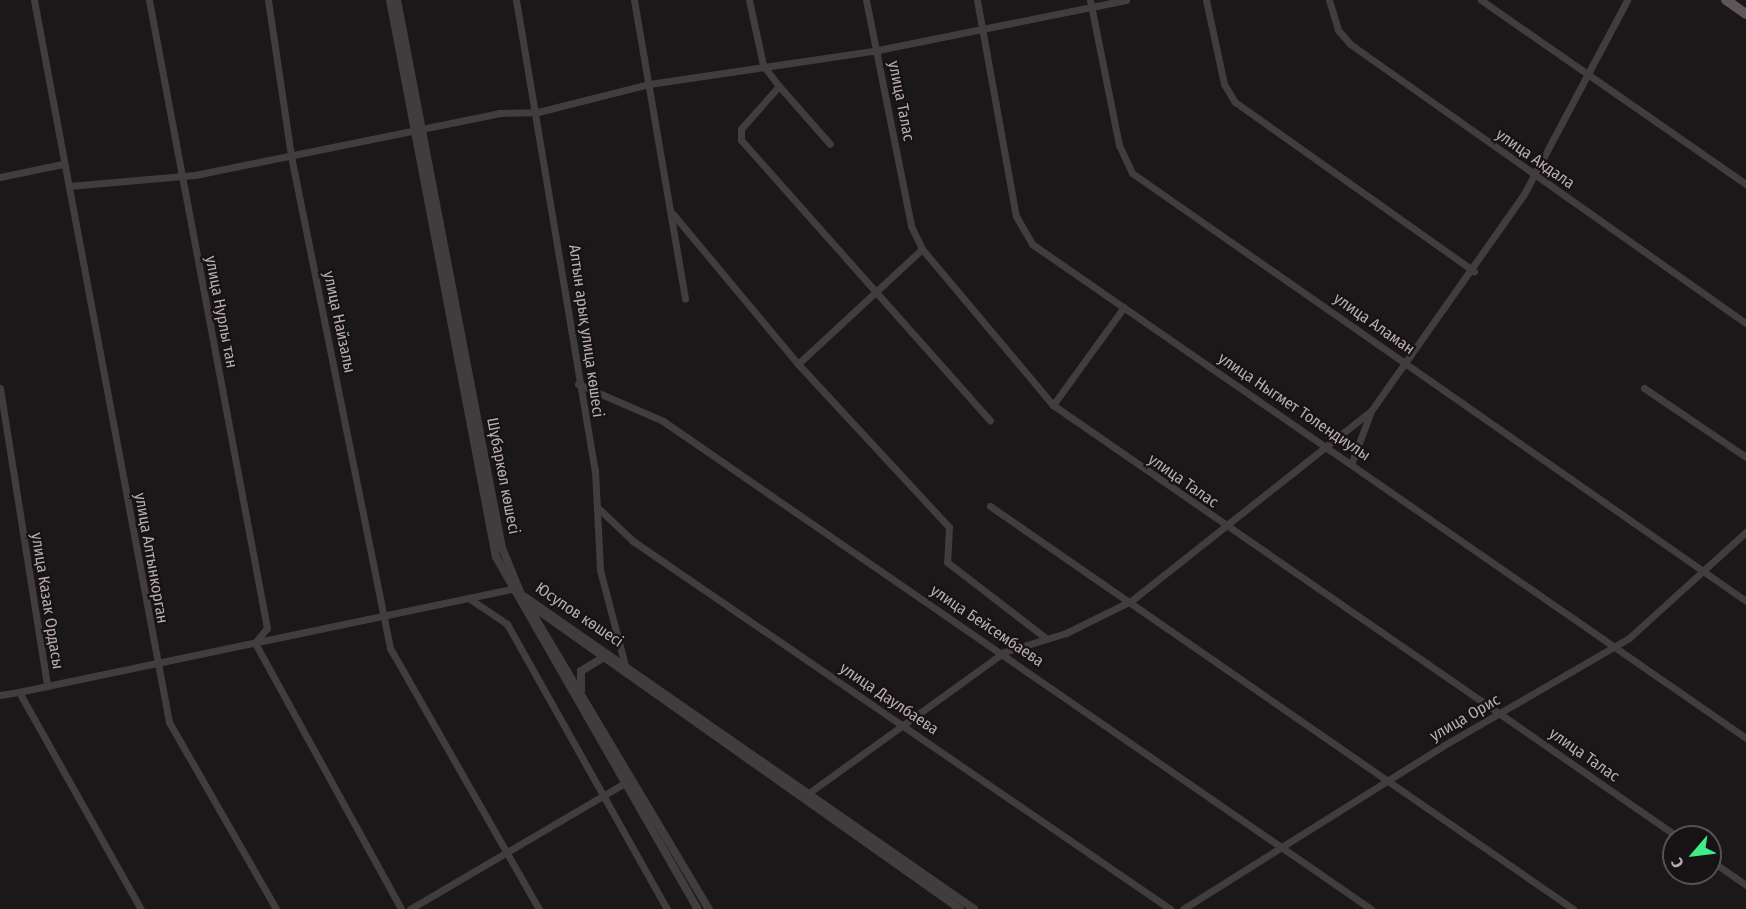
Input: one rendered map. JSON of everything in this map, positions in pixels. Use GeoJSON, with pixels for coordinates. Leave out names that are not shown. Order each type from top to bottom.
{"type":"FeatureCollection","features":[{"type":"Feature","properties":{"kind":"main road"},"geometry":{"type":"LineString","coordinates":[[1726,0],[1746,14]]}},
{"type":"Feature","properties":{"kind":"street","name":"улица Алтынкорган"},"geometry":{"type":"LineString","coordinates":[[34,0],[169,722],[276,909]]}},
{"type":"Feature","properties":{"kind":"street","name":"улица Нурлы тан"},"geometry":{"type":"LineString","coordinates":[[149,0],[267,628],[255,643]]}},
{"type":"Feature","properties":{"kind":"street","name":"улица Найзалы"},"geometry":{"type":"LineString","coordinates":[[268,0],[291,156],[382,619],[390,648],[539,909]]}},
{"type":"Feature","properties":{"kind":"street","name":"Шұбаркөл көшесі"},"geometry":{"type":"LineString","coordinates":[[390,0],[495,519],[521,594],[584,699],[698,909]]}},
{"type":"Feature","properties":{"kind":"street","name":"Шұбаркөл көшесі"},"geometry":{"type":"LineString","coordinates":[[398,0],[418,131],[486,522],[511,590],[709,909]]}},
{"type":"Feature","properties":{"kind":"street","name":"Алтын арық улица көшесі"},"geometry":{"type":"LineString","coordinates":[[516,0],[538,111],[597,507],[600,570],[625,665]]}},
{"type":"Feature","properties":{"kind":"street"},"geometry":{"type":"LineString","coordinates":[[634,0],[685,299]]}},
{"type":"Feature","properties":{"kind":"street"},"geometry":{"type":"LineString","coordinates":[[749,0],[763,65],[830,144]]}},
{"type":"Feature","properties":{"kind":"street","name":"улица Талас"},"geometry":{"type":"LineString","coordinates":[[866,0],[878,50],[911,226],[922,249],[1053,405],[1228,529],[1501,713],[1662,826]]}},
{"type":"Feature","properties":{"kind":"street","name":"улица Ныгмет Толендиулы"},"geometry":{"type":"LineString","coordinates":[[977,0],[1022,232],[1124,307],[1352,462],[1746,738]]}},
{"type":"Feature","properties":{"kind":"street"},"geometry":{"type":"LineString","coordinates":[[69,186],[182,175],[291,156],[520,110],[538,111],[649,84],[763,65],[878,50],[1091,3],[1126,0]]}},
{"type":"Feature","properties":{"kind":"street"},"geometry":{"type":"LineString","coordinates":[[1206,0],[1224,84],[1235,102],[1474,271]]}},
{"type":"Feature","properties":{"kind":"street","name":"улица Акдала"},"geometry":{"type":"LineString","coordinates":[[1329,0],[1338,30],[1350,44],[1534,176],[1746,323]]}},
{"type":"Feature","properties":{"kind":"street"},"geometry":{"type":"LineString","coordinates":[[1480,0],[1746,184]]}},
{"type":"Feature","properties":{"kind":"street"},"geometry":{"type":"LineString","coordinates":[[806,795],[902,723],[1004,652],[1047,639],[1131,601],[1228,529],[1326,445],[1371,411],[1408,364],[1474,271],[1534,176],[1627,0]]}},
{"type":"Feature","properties":{"kind":"street","name":"улица Аламан"},"geometry":{"type":"LineString","coordinates":[[1091,3],[1119,145],[1132,173],[1746,601]]}},
{"type":"Feature","properties":{"kind":"street"},"geometry":{"type":"LineString","coordinates":[[779,86],[741,129],[741,140],[990,420]]}},
{"type":"Feature","properties":{"kind":"street"},"geometry":{"type":"LineString","coordinates":[[0,177],[63,164]]}},
{"type":"Feature","properties":{"kind":"street"},"geometry":{"type":"LineString","coordinates":[[672,213],[798,364],[949,527],[946,562],[1047,639]]}},
{"type":"Feature","properties":{"kind":"street"},"geometry":{"type":"LineString","coordinates":[[798,364],[922,249]]}},
{"type":"Feature","properties":{"kind":"street"},"geometry":{"type":"LineString","coordinates":[[1053,405],[1124,307]]}},
{"type":"Feature","properties":{"kind":"street","name":"улица Бейсембаева"},"geometry":{"type":"LineString","coordinates":[[578,384],[663,421],[1004,652],[1371,909]]}},
{"type":"Feature","properties":{"kind":"street","name":"улица Казак Ордасы"},"geometry":{"type":"LineString","coordinates":[[0,388],[47,686],[0,695]]}},
{"type":"Feature","properties":{"kind":"street"},"geometry":{"type":"LineString","coordinates":[[1644,388],[1746,457]]}},
{"type":"Feature","properties":{"kind":"street"},"geometry":{"type":"LineString","coordinates":[[1352,462],[1371,411]]}},
{"type":"Feature","properties":{"kind":"street"},"geometry":{"type":"LineString","coordinates":[[990,506],[1131,601],[1574,909]]}},
{"type":"Feature","properties":{"kind":"street","name":"улица Даулбаева"},"geometry":{"type":"LineString","coordinates":[[597,507],[633,541],[902,723],[1170,909]]}},
{"type":"Feature","properties":{"kind":"street","name":"улица Орис"},"geometry":{"type":"LineString","coordinates":[[1183,909],[1389,780],[1615,647],[1658,617],[1746,532]]}},
{"type":"Feature","properties":{"kind":"street"},"geometry":{"type":"LineString","coordinates":[[47,686],[156,661],[382,619],[511,590],[521,594]]}},
{"type":"Feature","properties":{"kind":"street","name":"Юсупов көшесі"},"geometry":{"type":"LineString","coordinates":[[521,594],[601,659],[974,909]]}},
{"type":"Feature","properties":{"kind":"street","name":"Юсупов көшесі"},"geometry":{"type":"LineString","coordinates":[[521,594],[625,665],[960,909]]}},
{"type":"Feature","properties":{"kind":"street"},"geometry":{"type":"LineString","coordinates":[[470,599],[507,624],[601,797],[667,909]]}},
{"type":"Feature","properties":{"kind":"street"},"geometry":{"type":"LineString","coordinates":[[255,643],[401,909]]}},
{"type":"Feature","properties":{"kind":"street"},"geometry":{"type":"LineString","coordinates":[[584,699],[579,676],[591,662],[601,659]]}},
{"type":"Feature","properties":{"kind":"street"},"geometry":{"type":"LineString","coordinates":[[19,692],[141,909]]}},
{"type":"Feature","properties":{"kind":"street"},"geometry":{"type":"LineString","coordinates":[[410,909],[629,780]]}},
{"type":"Feature","properties":{"kind":"street"},"geometry":{"type":"LineString","coordinates":[[1722,868],[1746,885]]}}]}
